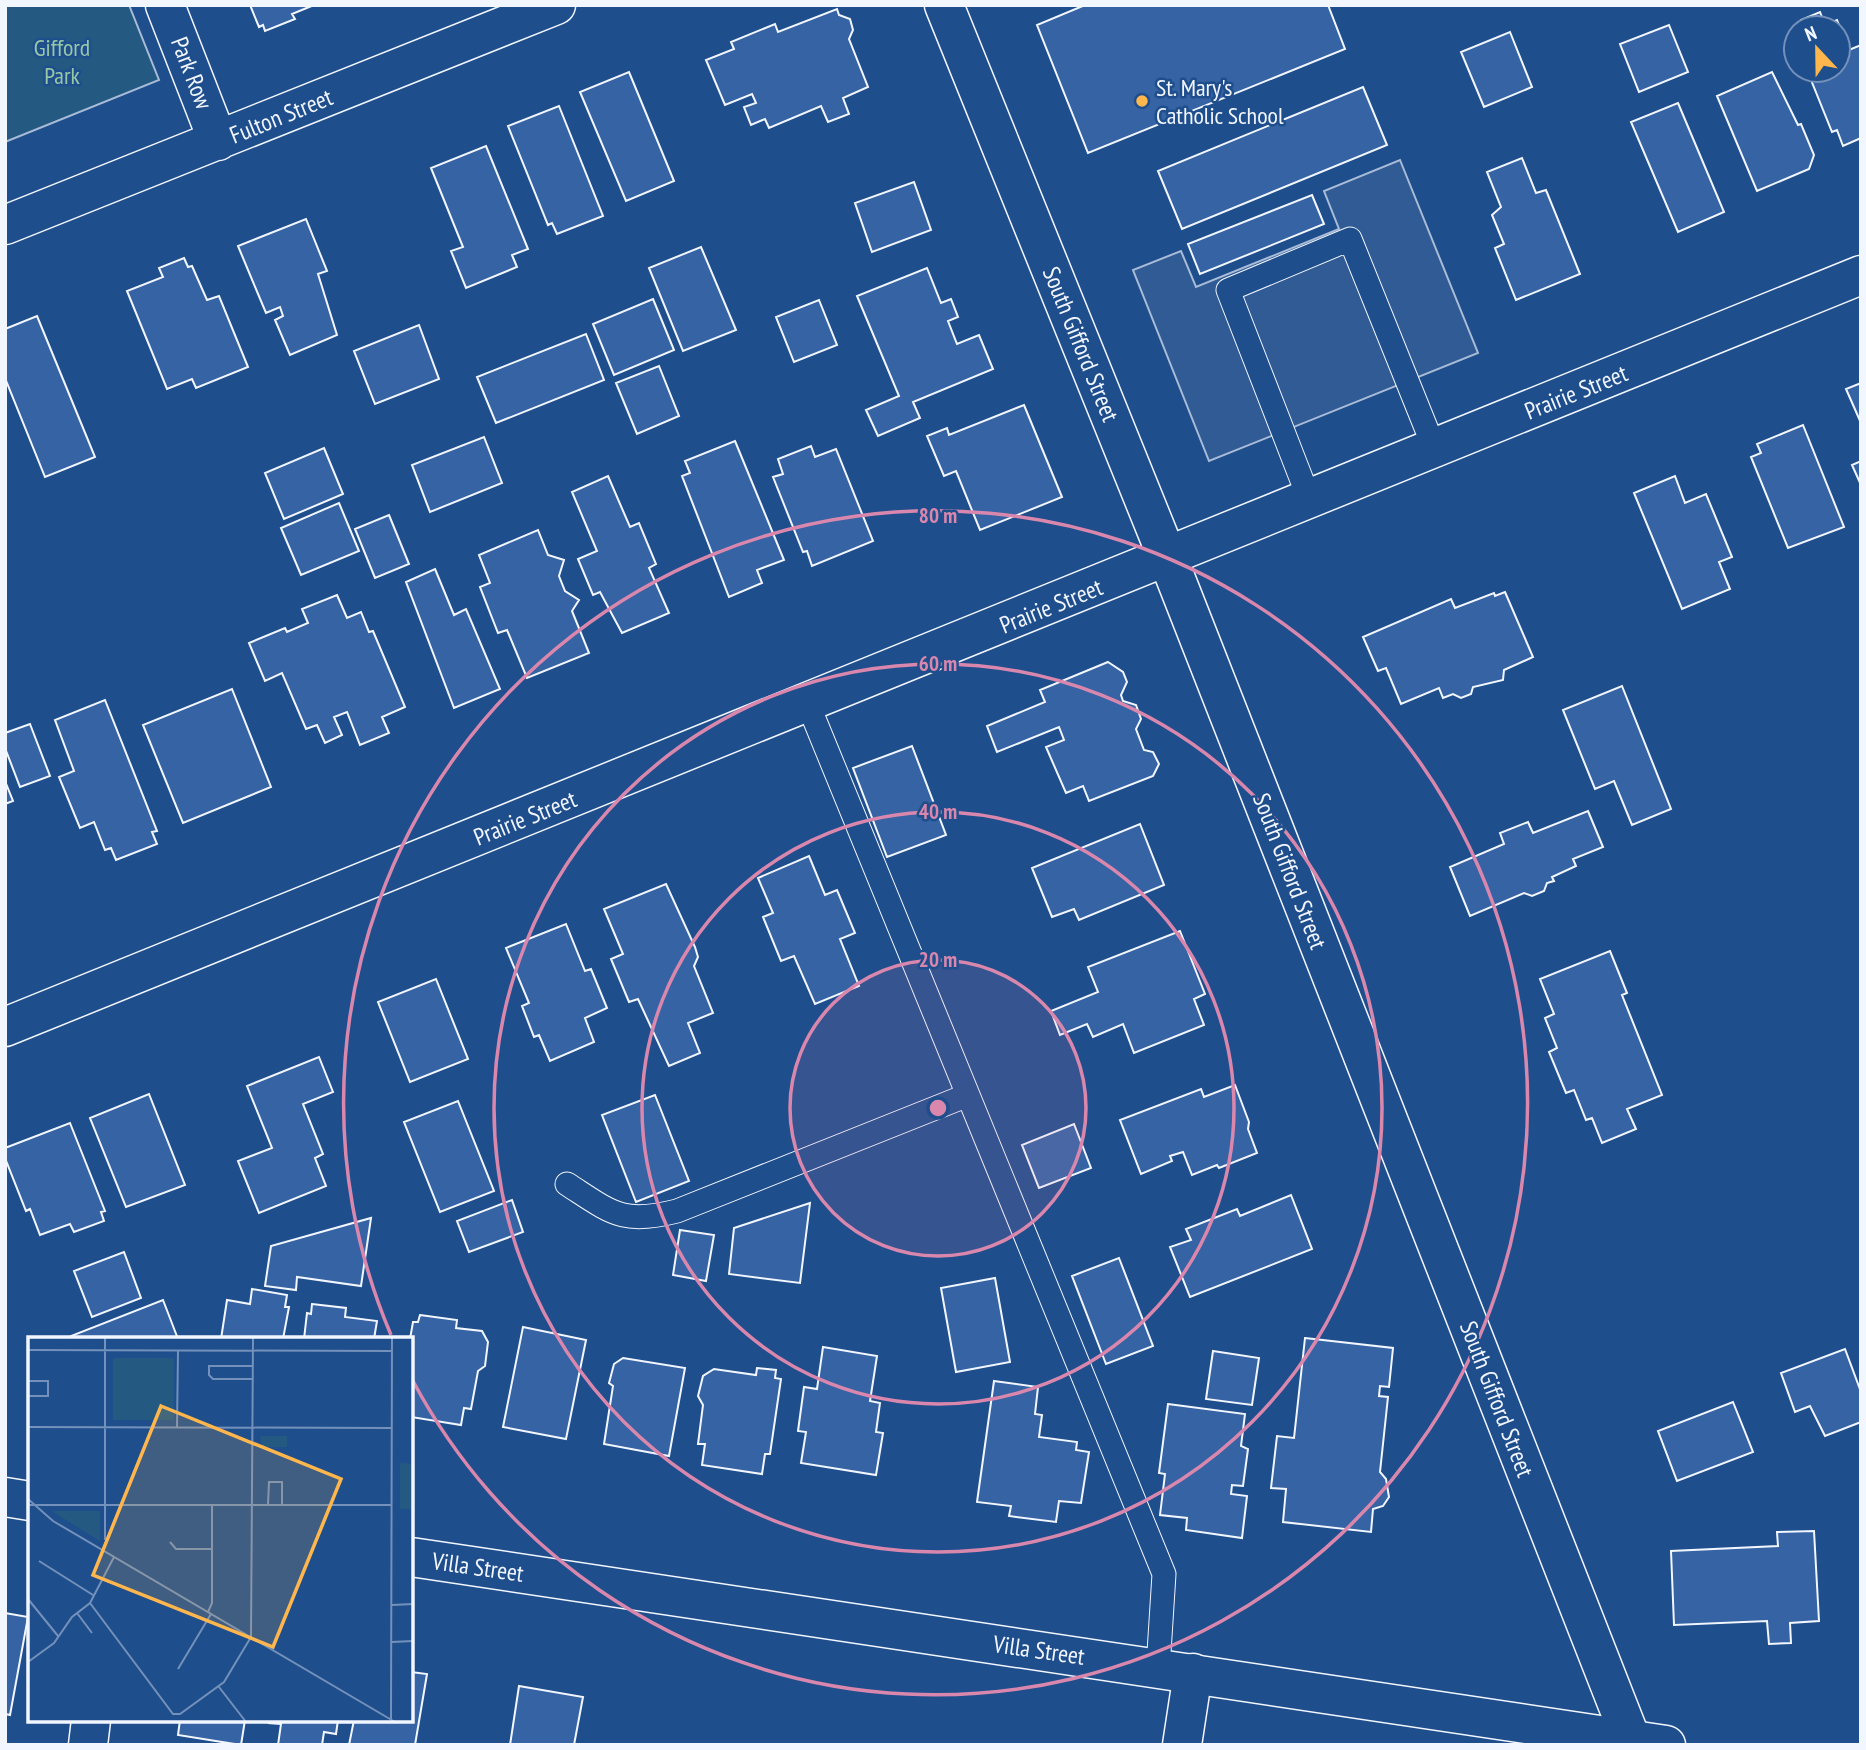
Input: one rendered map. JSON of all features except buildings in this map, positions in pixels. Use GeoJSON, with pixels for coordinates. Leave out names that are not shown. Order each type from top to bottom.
{"type":"FeatureCollection","features":[{"type":"Feature","properties":{"kind":"street","name":"Park Row"},"geometry":{"type":"LineString","coordinates":[[165,5],[218,141]]}},
{"type":"Feature","properties":{"kind":"street","name":"Fulton Street"},"geometry":{"type":"LineString","coordinates":[[5,225],[556,5]]}},
{"type":"Feature","properties":{"kind":"street","name":"South Gifford Street"},"geometry":{"type":"LineString","coordinates":[[944,5],[1643,1743]]}},
{"type":"Feature","properties":{"kind":"street","name":"Prairie Street"},"geometry":{"type":"LineString","coordinates":[[5,1027],[1168,559],[1861,275]]}},
{"type":"Feature","properties":{"kind":"street"},"geometry":{"type":"LineString","coordinates":[[5,1497],[28,1501]]}},
{"type":"Feature","properties":{"kind":"street","name":"Villa Street"},"geometry":{"type":"LineString","coordinates":[[413,1557],[1643,1743]]}},
{"type":"Feature","properties":{"kind":"street"},"geometry":{"type":"LineString","coordinates":[[1176,1671],[1182,1745]]}},
{"type":"Feature","properties":{"kind":"street"},"geometry":{"type":"LineString","coordinates":[[88,1745],[91,1722]]}},
{"type":"Feature","properties":{"kind":"lane"},"geometry":{"type":"LineString","coordinates":[[1310,501],[1228,290],[1350,239],[1435,450]]}},
{"type":"Feature","properties":{"kind":"lane"},"geometry":{"type":"LineString","coordinates":[[808,704],[1164,1574],[1176,1671]]}},
{"type":"Feature","properties":{"kind":"lane"},"geometry":{"type":"LineString","coordinates":[[567,1184],[614,1215],[645,1219],[677,1211],[968,1095]]}},
{"type":"Feature","properties":{"kind":"green space","name":"Gifford Park"},"geometry":{"type":"Polygon","coordinates":[[[5,5],[129,5],[159,80],[5,142],[5,5]]]}},
{"type":"Feature","properties":{"kind":"shaded area"},"geometry":{"type":"Polygon","coordinates":[[[1400,160],[1478,353],[1209,461],[1133,270],[1181,251],[1196,287],[1339,229],[1324,191],[1400,160]]]}},
{"type":"Feature","properties":{"kind":"place","name":"St. Mary's Catholic School"},"geometry":{"type":"Point","coordinates":[1142,101]}}]}
